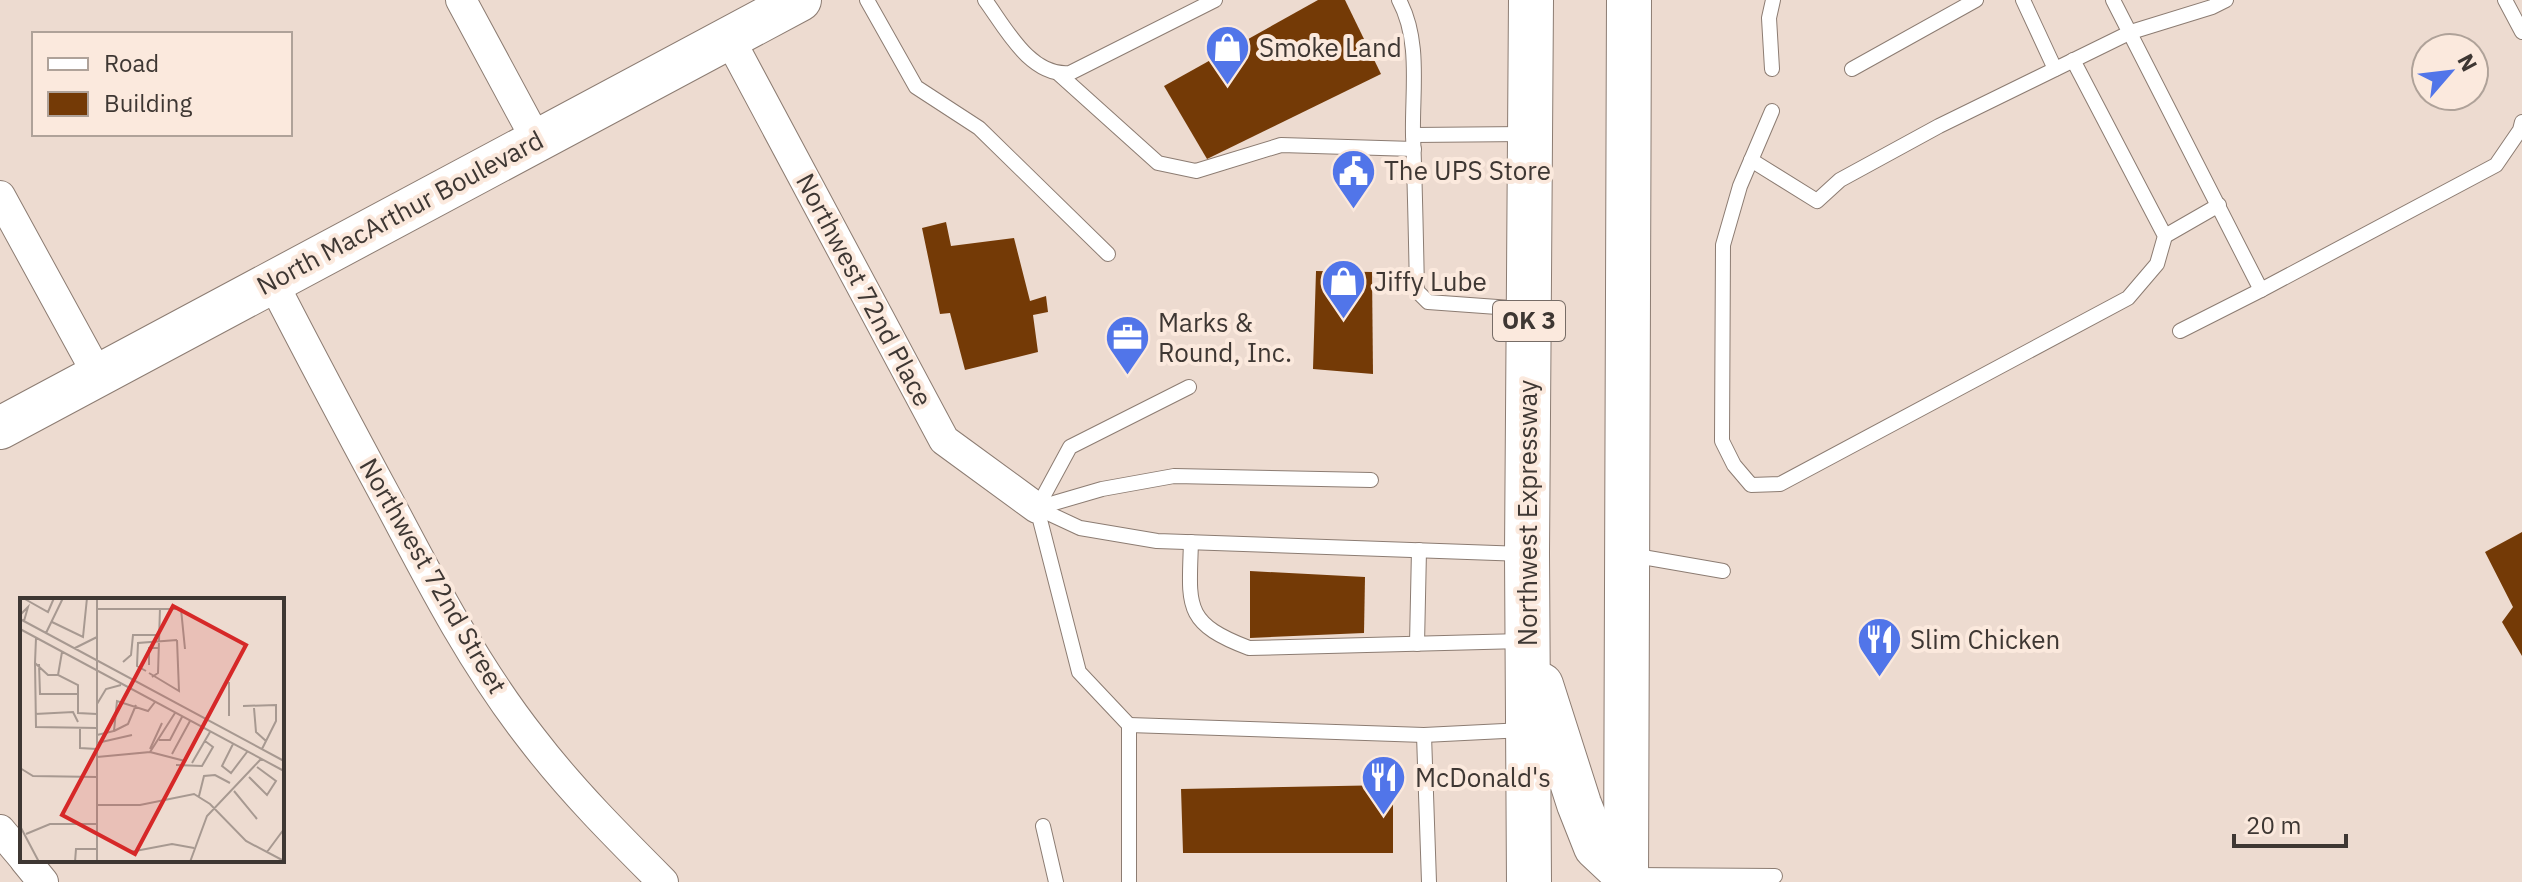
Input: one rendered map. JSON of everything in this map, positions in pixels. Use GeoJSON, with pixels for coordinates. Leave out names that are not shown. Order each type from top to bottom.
{"type":"FeatureCollection","features":[{"type":"Feature","properties":{"kind":"highway","name":"Northwest Expressway"},"geometry":{"type":"LineString","coordinates":[[1529,882],[1527,554],[1531,0]]}},
{"type":"Feature","properties":{"kind":"highway"},"geometry":{"type":"LineString","coordinates":[[1626,879],[1629,0]]}},
{"type":"Feature","properties":{"kind":"highway"},"geometry":{"type":"LineString","coordinates":[[1527,641],[1579,804],[1596,847],[1626,879]]}},
{"type":"Feature","properties":{"kind":"main road","name":"North MacArthur Boulevard"},"geometry":{"type":"LineString","coordinates":[[0,428],[800,0]]}},
{"type":"Feature","properties":{"kind":"street"},"geometry":{"type":"LineString","coordinates":[[461,0],[536,139]]}},
{"type":"Feature","properties":{"kind":"street","name":"Northwest 72nd Place"},"geometry":{"type":"LineString","coordinates":[[729,38],[944,440],[1037,508]]}},
{"type":"Feature","properties":{"kind":"street"},"geometry":{"type":"LineString","coordinates":[[0,196],[98,375]]}},
{"type":"Feature","properties":{"kind":"street","name":"Northwest 72nd Street"},"geometry":{"type":"LineString","coordinates":[[272,281],[414,551],[493,685],[533,741],[603,822],[663,882]]}},
{"type":"Feature","properties":{"kind":"street"},"geometry":{"type":"LineString","coordinates":[[0,830],[20,853]]}},
{"type":"Feature","properties":{"kind":"street"},"geometry":{"type":"LineString","coordinates":[[27,862],[43,882]]}},
{"type":"Feature","properties":{"kind":"lane"},"geometry":{"type":"LineString","coordinates":[[867,0],[916,87],[979,128],[1108,254]]}},
{"type":"Feature","properties":{"kind":"lane"},"geometry":{"type":"LineString","coordinates":[[985,0],[1023,51],[1049,71],[1059,74],[1070,73],[1215,0]]}},
{"type":"Feature","properties":{"kind":"lane"},"geometry":{"type":"LineString","coordinates":[[1399,0],[1407,15],[1414,57],[1419,296],[1428,302],[1529,309]]}},
{"type":"Feature","properties":{"kind":"lane"},"geometry":{"type":"LineString","coordinates":[[1772,69],[1769,18],[1773,0]]}},
{"type":"Feature","properties":{"kind":"lane"},"geometry":{"type":"LineString","coordinates":[[1852,69],[1976,0]]}},
{"type":"Feature","properties":{"kind":"lane"},"geometry":{"type":"LineString","coordinates":[[2023,0],[2055,69]]}},
{"type":"Feature","properties":{"kind":"lane"},"geometry":{"type":"LineString","coordinates":[[2113,0],[2261,290]]}},
{"type":"Feature","properties":{"kind":"lane"},"geometry":{"type":"LineString","coordinates":[[2178,0],[2186,15]]}},
{"type":"Feature","properties":{"kind":"lane"},"geometry":{"type":"LineString","coordinates":[[1751,160],[1817,201],[1840,180],[1939,126],[2073,60],[2131,32],[2226,0]]}},
{"type":"Feature","properties":{"kind":"lane"},"geometry":{"type":"LineString","coordinates":[[2505,0],[2522,32]]}},
{"type":"Feature","properties":{"kind":"lane"},"geometry":{"type":"LineString","coordinates":[[1772,111],[1740,186],[1723,245],[1722,441],[1734,465],[1751,485],[1780,484],[2128,298],[2157,264],[2165,236],[2073,60]]}},
{"type":"Feature","properties":{"kind":"lane"},"geometry":{"type":"LineString","coordinates":[[1059,74],[1158,163],[1196,171],[1281,145],[1414,142],[1530,134]]}},
{"type":"Feature","properties":{"kind":"lane"},"geometry":{"type":"LineString","coordinates":[[2180,331],[2496,165],[2520,130],[2522,122]]}},
{"type":"Feature","properties":{"kind":"lane"},"geometry":{"type":"LineString","coordinates":[[2165,236],[2219,205]]}},
{"type":"Feature","properties":{"kind":"lane"},"geometry":{"type":"LineString","coordinates":[[1129,882],[1129,725],[1079,672],[1037,508],[1070,447],[1189,387]]}},
{"type":"Feature","properties":{"kind":"lane"},"geometry":{"type":"LineString","coordinates":[[1037,508],[1102,489],[1174,476],[1371,480]]}},
{"type":"Feature","properties":{"kind":"lane"},"geometry":{"type":"LineString","coordinates":[[1037,508],[1080,528],[1157,541],[1527,554]]}},
{"type":"Feature","properties":{"kind":"lane"},"geometry":{"type":"LineString","coordinates":[[1191,542],[1189,593],[1196,618],[1221,637],[1249,648],[1527,641]]}},
{"type":"Feature","properties":{"kind":"lane"},"geometry":{"type":"LineString","coordinates":[[1417,644],[1419,550]]}},
{"type":"Feature","properties":{"kind":"lane"},"geometry":{"type":"LineString","coordinates":[[1627,554],[1723,571]]}},
{"type":"Feature","properties":{"kind":"lane"},"geometry":{"type":"LineString","coordinates":[[1129,725],[1424,735],[1528,729]]}},
{"type":"Feature","properties":{"kind":"lane"},"geometry":{"type":"LineString","coordinates":[[1424,735],[1429,882]]}},
{"type":"Feature","properties":{"kind":"lane"},"geometry":{"type":"LineString","coordinates":[[1043,826],[1056,882]]}},
{"type":"Feature","properties":{"kind":"lane"},"geometry":{"type":"LineString","coordinates":[[1626,879],[1775,876]]}},
{"type":"Feature","properties":{"kind":"building"},"geometry":{"type":"Polygon","coordinates":[[[1318,0],[1345,0],[1381,74],[1207,159],[1164,86],[1318,0]]]}},
{"type":"Feature","properties":{"kind":"building"},"geometry":{"type":"Polygon","coordinates":[[[946,222],[951,246],[1014,238],[1030,301],[1046,296],[1048,312],[1033,315],[1038,352],[965,370],[950,313],[940,314],[922,228],[946,222]]]}},
{"type":"Feature","properties":{"kind":"building","name":"Jiffy Lube"},"geometry":{"type":"Polygon","coordinates":[[[1316,271],[1372,272],[1373,374],[1313,369],[1316,271]]]}},
{"type":"Feature","properties":{"kind":"building"},"geometry":{"type":"Polygon","coordinates":[[[2522,532],[2522,656],[2502,622],[2513,607],[2485,552],[2522,532]]]}},
{"type":"Feature","properties":{"kind":"building"},"geometry":{"type":"Polygon","coordinates":[[[1250,571],[1365,577],[1364,633],[1250,638],[1250,571]]]}},
{"type":"Feature","properties":{"kind":"building"},"geometry":{"type":"Polygon","coordinates":[[[1393,785],[1393,853],[1183,853],[1181,789],[1393,785]]]}},
{"type":"Feature","properties":{"kind":"place","name":"Smoke Land"},"geometry":{"type":"Point","coordinates":[1228,87]}},
{"type":"Feature","properties":{"kind":"place","name":"The UPS Store"},"geometry":{"type":"Point","coordinates":[1353,210]}},
{"type":"Feature","properties":{"kind":"place","name":"Jiffy Lube"},"geometry":{"type":"Point","coordinates":[1343,321]}},
{"type":"Feature","properties":{"kind":"place","name":"Marks & Round, Inc."},"geometry":{"type":"Point","coordinates":[1127,377]}},
{"type":"Feature","properties":{"kind":"place","name":"Slim Chicken"},"geometry":{"type":"Point","coordinates":[1879,679]}},
{"type":"Feature","properties":{"kind":"place","name":"McDonald's"},"geometry":{"type":"Point","coordinates":[1384,817]}}]}
